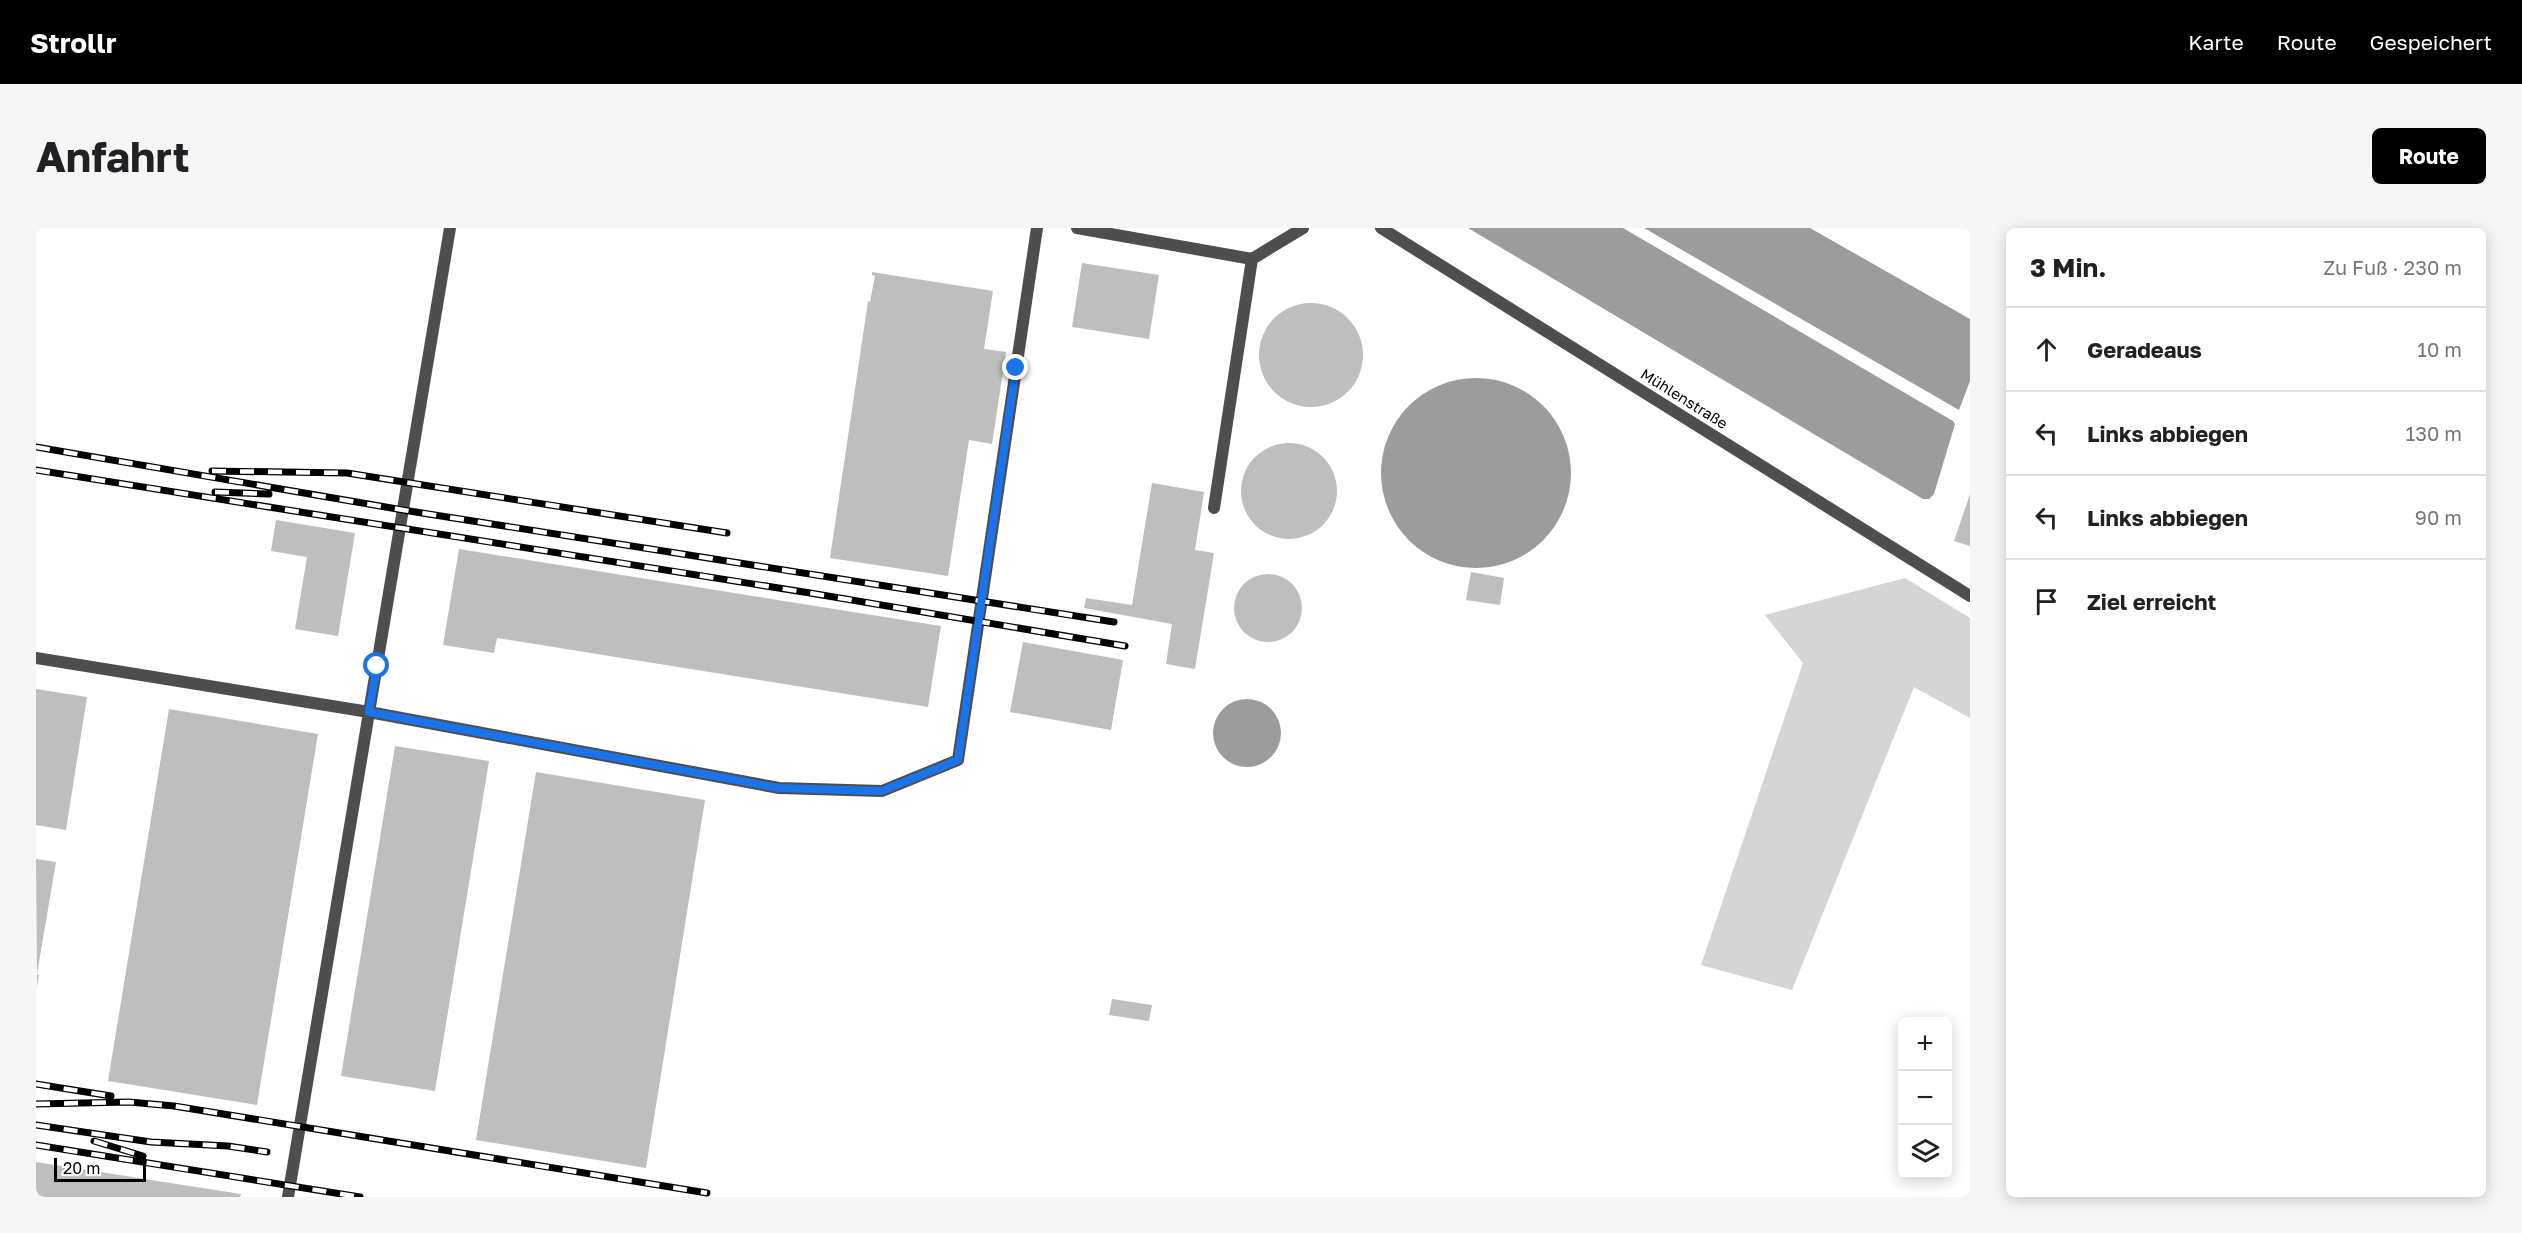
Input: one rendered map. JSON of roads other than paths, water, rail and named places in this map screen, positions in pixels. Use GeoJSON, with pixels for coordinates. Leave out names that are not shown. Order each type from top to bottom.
{"type":"FeatureCollection","features":[{"type":"Feature","properties":{"kind":"street"},"geometry":{"type":"LineString","coordinates":[[288,1197],[450,228]]}},
{"type":"Feature","properties":{"kind":"street"},"geometry":{"type":"LineString","coordinates":[[36,658],[369,712],[779,788],[882,791],[958,760],[1037,228]]}},
{"type":"Feature","properties":{"kind":"street"},"geometry":{"type":"LineString","coordinates":[[1077,228],[1252,259],[1303,228]]}},
{"type":"Feature","properties":{"kind":"street","name":"Mühlenstraße"},"geometry":{"type":"LineString","coordinates":[[1381,228],[1970,596]]}},
{"type":"Feature","properties":{"kind":"street"},"geometry":{"type":"LineString","coordinates":[[1214,508],[1252,259]]}},
{"type":"Feature","properties":{"kind":"railway"},"geometry":{"type":"LineString","coordinates":[[36,447],[403,510],[1114,622]]}},
{"type":"Feature","properties":{"kind":"railway"},"geometry":{"type":"LineString","coordinates":[[36,470],[810,593],[1125,646]]}},
{"type":"Feature","properties":{"kind":"railway"},"geometry":{"type":"LineString","coordinates":[[212,471],[347,473],[727,533]]}},
{"type":"Feature","properties":{"kind":"railway"},"geometry":{"type":"LineString","coordinates":[[215,492],[269,494]]}},
{"type":"Feature","properties":{"kind":"railway"},"geometry":{"type":"LineString","coordinates":[[36,1084],[111,1096]]}},
{"type":"Feature","properties":{"kind":"railway"},"geometry":{"type":"LineString","coordinates":[[36,1104],[129,1102],[174,1106],[707,1193]]}},
{"type":"Feature","properties":{"kind":"railway"},"geometry":{"type":"LineString","coordinates":[[36,1125],[151,1142],[228,1146],[267,1152]]}},
{"type":"Feature","properties":{"kind":"railway"},"geometry":{"type":"LineString","coordinates":[[94,1141],[143,1156]]}},
{"type":"Feature","properties":{"kind":"railway"},"geometry":{"type":"LineString","coordinates":[[36,1145],[360,1197]]}}]}
